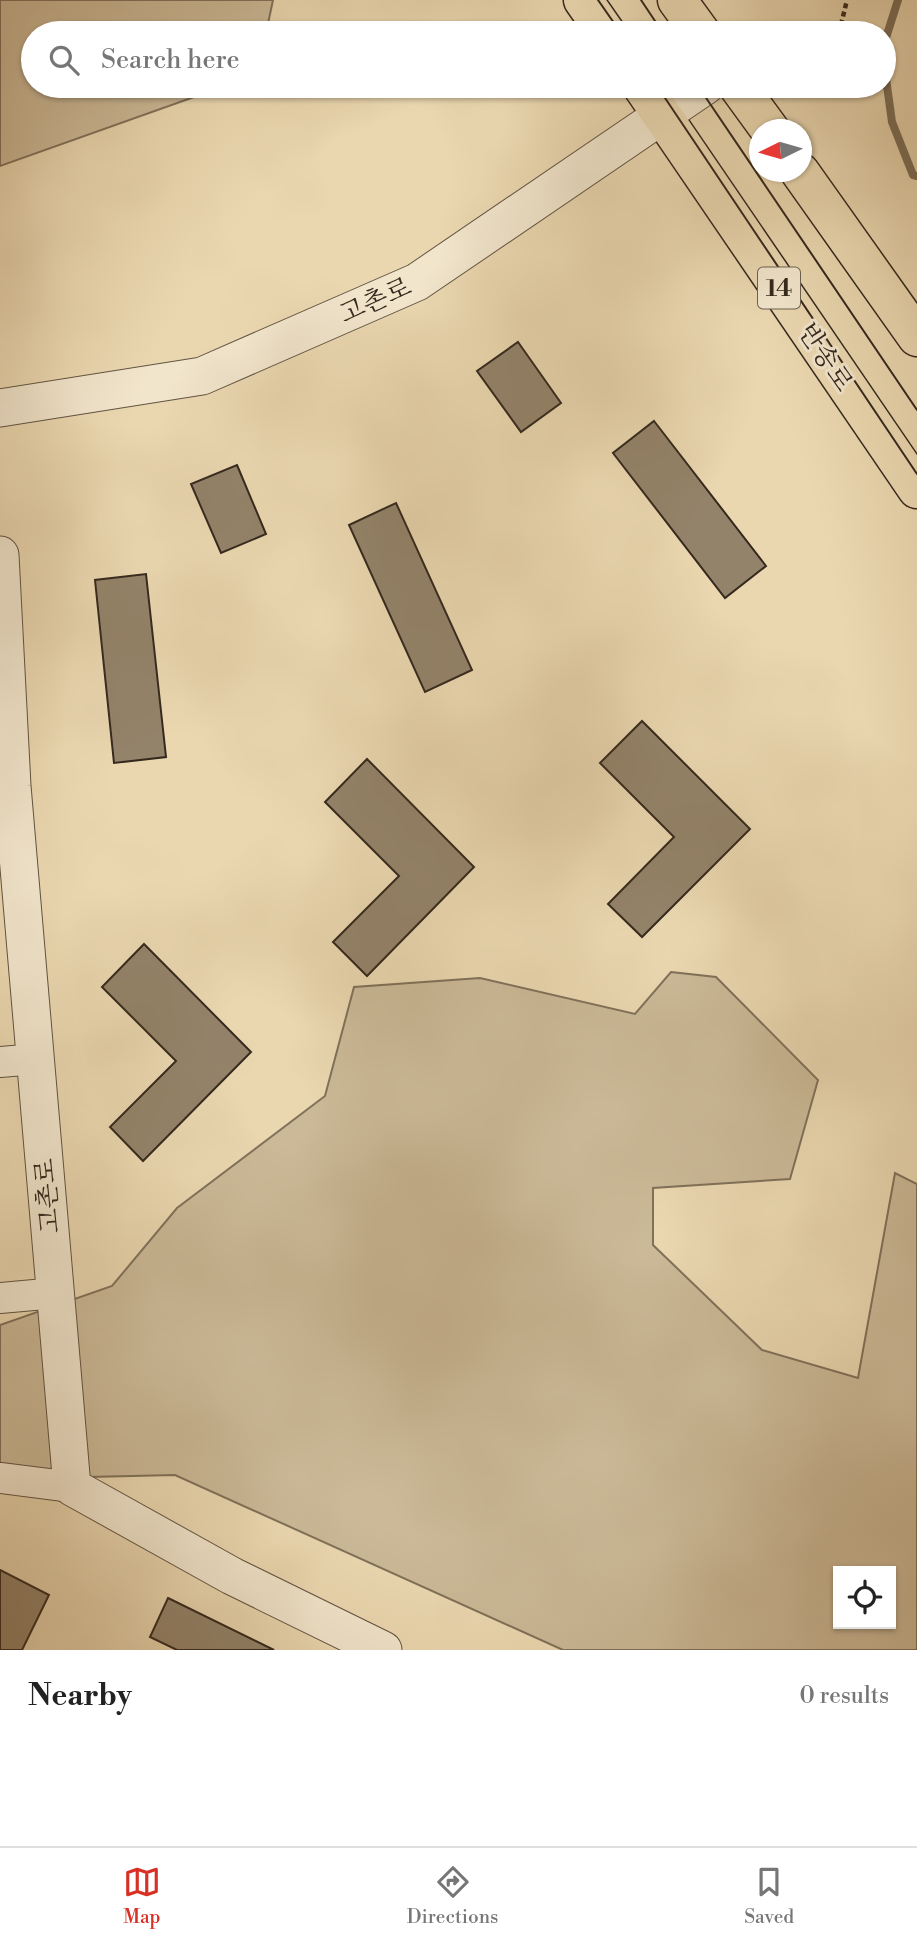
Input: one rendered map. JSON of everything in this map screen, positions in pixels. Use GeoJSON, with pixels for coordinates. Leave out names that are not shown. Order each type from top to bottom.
{"type":"FeatureCollection","features":[{"type":"Feature","properties":{"kind":"main road"},"geometry":{"type":"LineString","coordinates":[[583,0],[598,21]]}},
{"type":"Feature","properties":{"kind":"main road"},"geometry":{"type":"LineString","coordinates":[[677,0],[692,21]]}},
{"type":"Feature","properties":{"kind":"main road"},"geometry":{"type":"LineString","coordinates":[[746,98],[761,119]]}},
{"type":"Feature","properties":{"kind":"main road","name":"반송로"},"geometry":{"type":"LineString","coordinates":[[652,101],[917,489]]}},
{"type":"Feature","properties":{"kind":"main road"},"geometry":{"type":"LineString","coordinates":[[807,182],[917,337]]}},
{"type":"Feature","properties":{"kind":"street","name":"고촌로"},"geometry":{"type":"LineString","coordinates":[[0,408],[202,376],[417,282],[652,101]]}},
{"type":"Feature","properties":{"kind":"street","name":"고촌로"},"geometry":{"type":"LineString","coordinates":[[0,555],[6,787],[36,1059],[72,1487]]}},
{"type":"Feature","properties":{"kind":"street"},"geometry":{"type":"LineString","coordinates":[[0,1062],[36,1059]]}},
{"type":"Feature","properties":{"kind":"street"},"geometry":{"type":"LineString","coordinates":[[0,1298],[56,1293]]}},
{"type":"Feature","properties":{"kind":"street"},"geometry":{"type":"LineString","coordinates":[[0,1478],[72,1487],[232,1576],[383,1650]]}},
{"type":"Feature","properties":{"kind":"path"},"geometry":{"type":"LineString","coordinates":[[842,21],[847,0]]}},
{"type":"Feature","properties":{"kind":"shaded area"},"geometry":{"type":"Polygon","coordinates":[[[0,0],[273,0],[269,21],[21,21],[21,98],[191,98],[0,166],[0,0]]]}},
{"type":"Feature","properties":{"kind":"shaded area"},"geometry":{"type":"Polygon","coordinates":[[[671,972],[716,977],[818,1080],[790,1179],[653,1188],[653,1245],[762,1350],[858,1378],[895,1173],[917,1184],[917,1650],[563,1650],[175,1475],[0,1479],[0,1325],[112,1286],[177,1208],[325,1096],[354,987],[480,978],[635,1014],[671,972]]]}},
{"type":"Feature","properties":{"kind":"building"},"geometry":{"type":"Polygon","coordinates":[[[518,342],[561,403],[521,432],[477,371],[518,342]]]}},
{"type":"Feature","properties":{"kind":"building"},"geometry":{"type":"Polygon","coordinates":[[[654,421],[766,566],[725,598],[613,453],[654,421]]]}},
{"type":"Feature","properties":{"kind":"building"},"geometry":{"type":"Polygon","coordinates":[[[237,465],[266,534],[221,553],[191,484],[237,465]]]}},
{"type":"Feature","properties":{"kind":"building"},"geometry":{"type":"Polygon","coordinates":[[[396,503],[472,670],[425,692],[349,525],[396,503]]]}},
{"type":"Feature","properties":{"kind":"building"},"geometry":{"type":"Polygon","coordinates":[[[146,574],[166,757],[114,763],[95,580],[146,574]]]}},
{"type":"Feature","properties":{"kind":"building"},"geometry":{"type":"Polygon","coordinates":[[[642,721],[750,829],[642,937],[608,904],[674,837],[600,763],[642,721]]]}},
{"type":"Feature","properties":{"kind":"building"},"geometry":{"type":"Polygon","coordinates":[[[367,759],[474,867],[367,976],[333,942],[399,876],[325,802],[367,759]]]}},
{"type":"Feature","properties":{"kind":"building"},"geometry":{"type":"Polygon","coordinates":[[[144,944],[251,1052],[143,1161],[110,1127],[176,1061],[102,987],[144,944]]]}},
{"type":"Feature","properties":{"kind":"building"},"geometry":{"type":"Polygon","coordinates":[[[0,1570],[49,1595],[22,1650],[0,1650],[0,1570]]]}},
{"type":"Feature","properties":{"kind":"building"},"geometry":{"type":"Polygon","coordinates":[[[168,1598],[274,1650],[177,1650],[150,1637],[168,1598]]]}},
{"type":"Feature","properties":{"kind":"waterway"},"geometry":{"type":"LineString","coordinates":[[891,21],[898,0]]}},
{"type":"Feature","properties":{"kind":"waterway"},"geometry":{"type":"LineString","coordinates":[[889,98],[892,122],[913,175],[917,176]]}},
{"type":"Feature","properties":{"kind":"tram line"},"geometry":{"type":"LineString","coordinates":[[598,0],[613,21]]}},
{"type":"Feature","properties":{"kind":"tram line"},"geometry":{"type":"LineString","coordinates":[[641,0],[655,21]]}},
{"type":"Feature","properties":{"kind":"tram line"},"geometry":{"type":"LineString","coordinates":[[665,98],[917,474]]}},
{"type":"Feature","properties":{"kind":"tram line"},"geometry":{"type":"LineString","coordinates":[[706,98],[917,410]]}}]}
